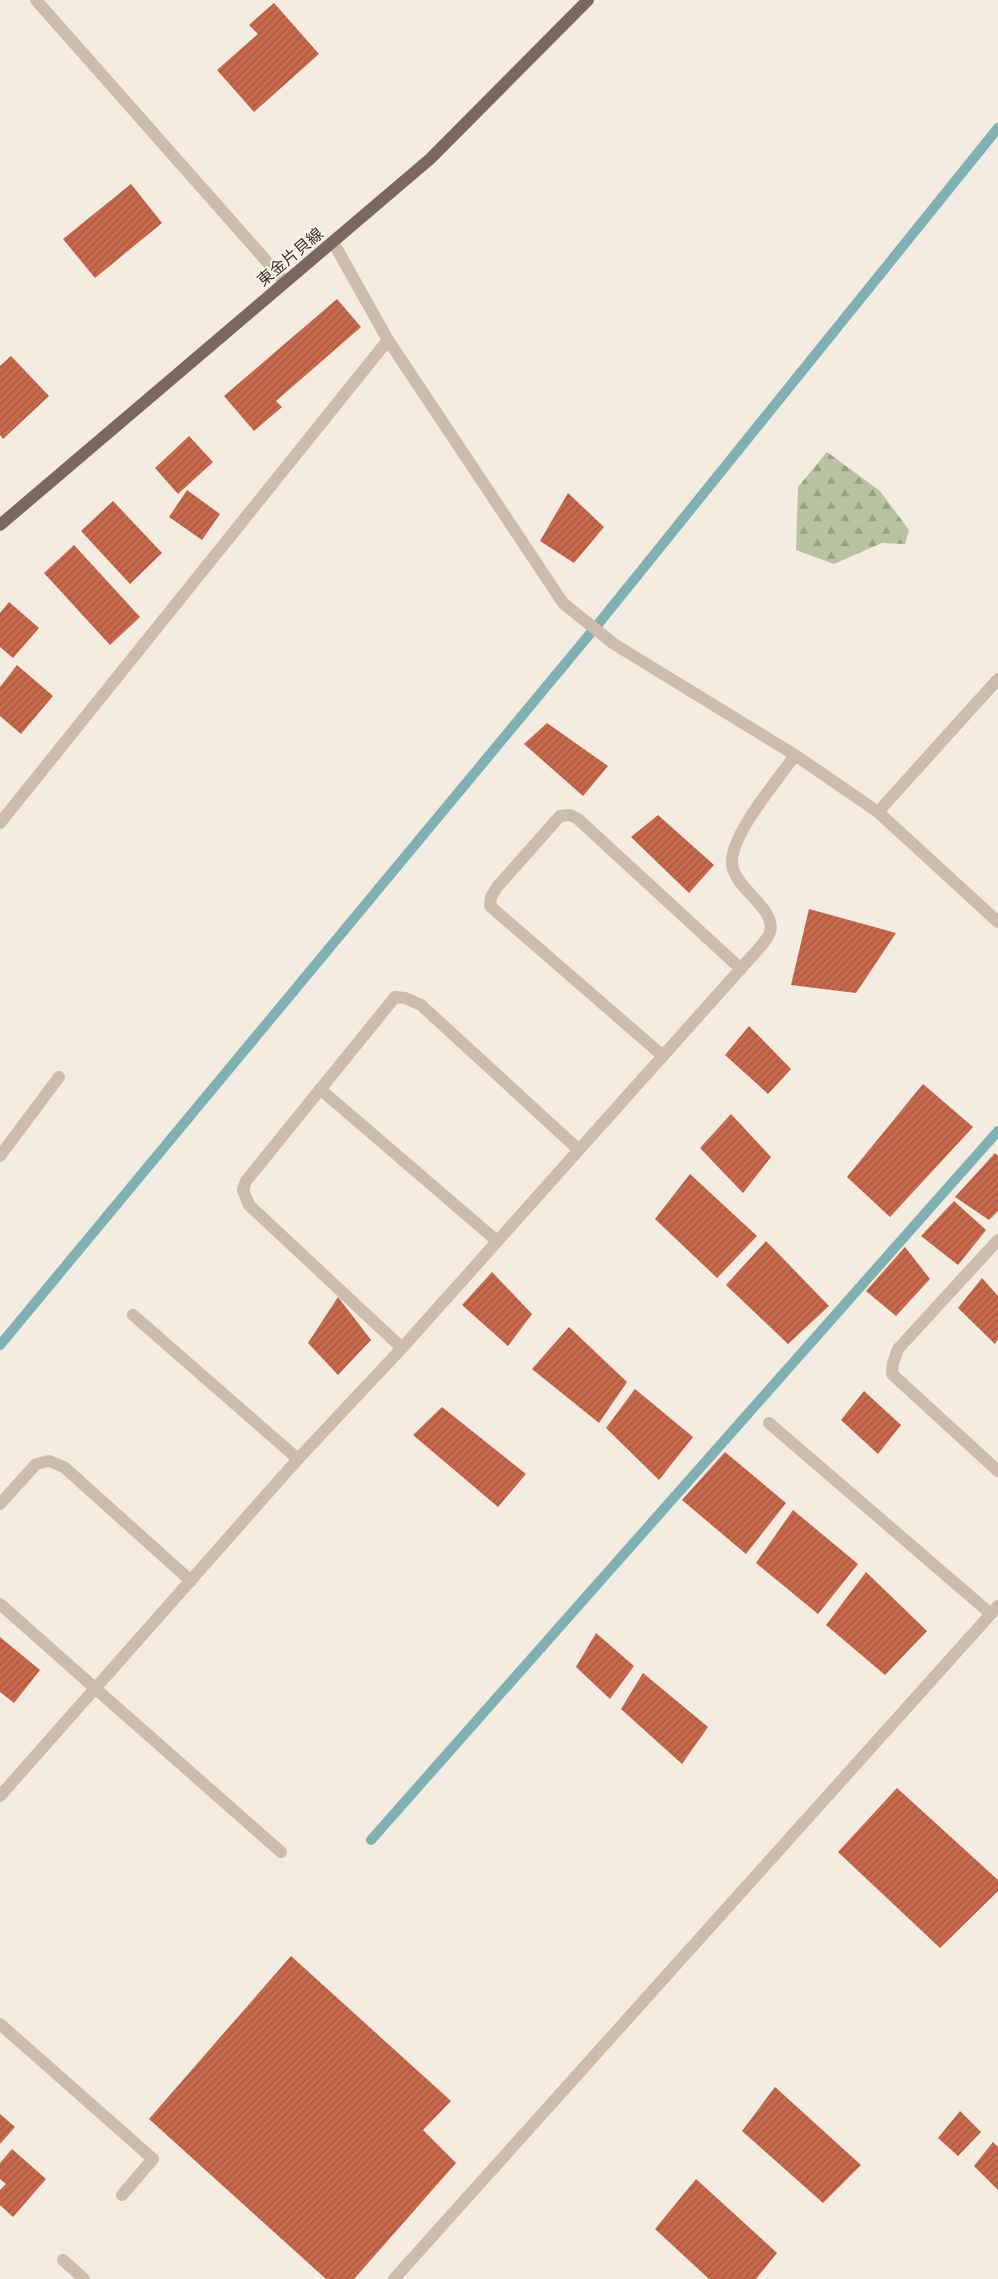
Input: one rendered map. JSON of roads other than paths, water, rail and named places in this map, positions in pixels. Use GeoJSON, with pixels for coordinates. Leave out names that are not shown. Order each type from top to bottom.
{"type":"FeatureCollection","features":[{"type":"Feature","properties":{"kind":"main road","name":"東金片貝線"},"geometry":{"type":"LineString","coordinates":[[0,525],[430,159],[588,0]]}},
{"type":"Feature","properties":{"kind":"street"},"geometry":{"type":"LineString","coordinates":[[36,0],[285,282]]}},
{"type":"Feature","properties":{"kind":"street"},"geometry":{"type":"LineString","coordinates":[[333,242],[388,340],[563,603],[608,638],[796,755],[878,812],[998,922]]}},
{"type":"Feature","properties":{"kind":"street"},"geometry":{"type":"LineString","coordinates":[[0,823],[388,340]]}},
{"type":"Feature","properties":{"kind":"street"},"geometry":{"type":"LineString","coordinates":[[878,812],[998,679]]}},
{"type":"Feature","properties":{"kind":"street"},"geometry":{"type":"LineString","coordinates":[[0,1796],[298,1459],[402,1348],[762,945],[770,931],[770,919],[733,874],[732,859],[741,832],[796,755]]}},
{"type":"Feature","properties":{"kind":"street"},"geometry":{"type":"LineString","coordinates":[[663,1056],[490,906],[491,896],[497,887],[560,816],[570,815],[578,819],[741,969]]}},
{"type":"Feature","properties":{"kind":"street"},"geometry":{"type":"LineString","coordinates":[[402,1348],[249,1204],[243,1190],[246,1181],[395,997],[405,998],[422,1005],[579,1150]]}},
{"type":"Feature","properties":{"kind":"street"},"geometry":{"type":"LineString","coordinates":[[0,1156],[59,1077]]}},
{"type":"Feature","properties":{"kind":"street"},"geometry":{"type":"LineString","coordinates":[[320,1089],[497,1241]]}},
{"type":"Feature","properties":{"kind":"street"},"geometry":{"type":"LineString","coordinates":[[998,1240],[898,1349],[893,1363],[892,1374],[998,1471]]}},
{"type":"Feature","properties":{"kind":"street"},"geometry":{"type":"LineString","coordinates":[[133,1315],[298,1459]]}},
{"type":"Feature","properties":{"kind":"street"},"geometry":{"type":"LineString","coordinates":[[394,2279],[994,1610],[769,1423]]}},
{"type":"Feature","properties":{"kind":"street"},"geometry":{"type":"LineString","coordinates":[[0,1504],[36,1464],[49,1462],[64,1467],[191,1581]]}},
{"type":"Feature","properties":{"kind":"street"},"geometry":{"type":"LineString","coordinates":[[0,1604],[281,1852]]}},
{"type":"Feature","properties":{"kind":"street"},"geometry":{"type":"LineString","coordinates":[[0,2024],[153,2159],[122,2195]]}},
{"type":"Feature","properties":{"kind":"street"},"geometry":{"type":"LineString","coordinates":[[63,2260],[84,2279]]}},
{"type":"Feature","properties":{"kind":"waterway"},"geometry":{"type":"LineString","coordinates":[[0,1345],[599,623],[998,128]]}},
{"type":"Feature","properties":{"kind":"waterway"},"geometry":{"type":"LineString","coordinates":[[371,1840],[998,1131]]}}]}
